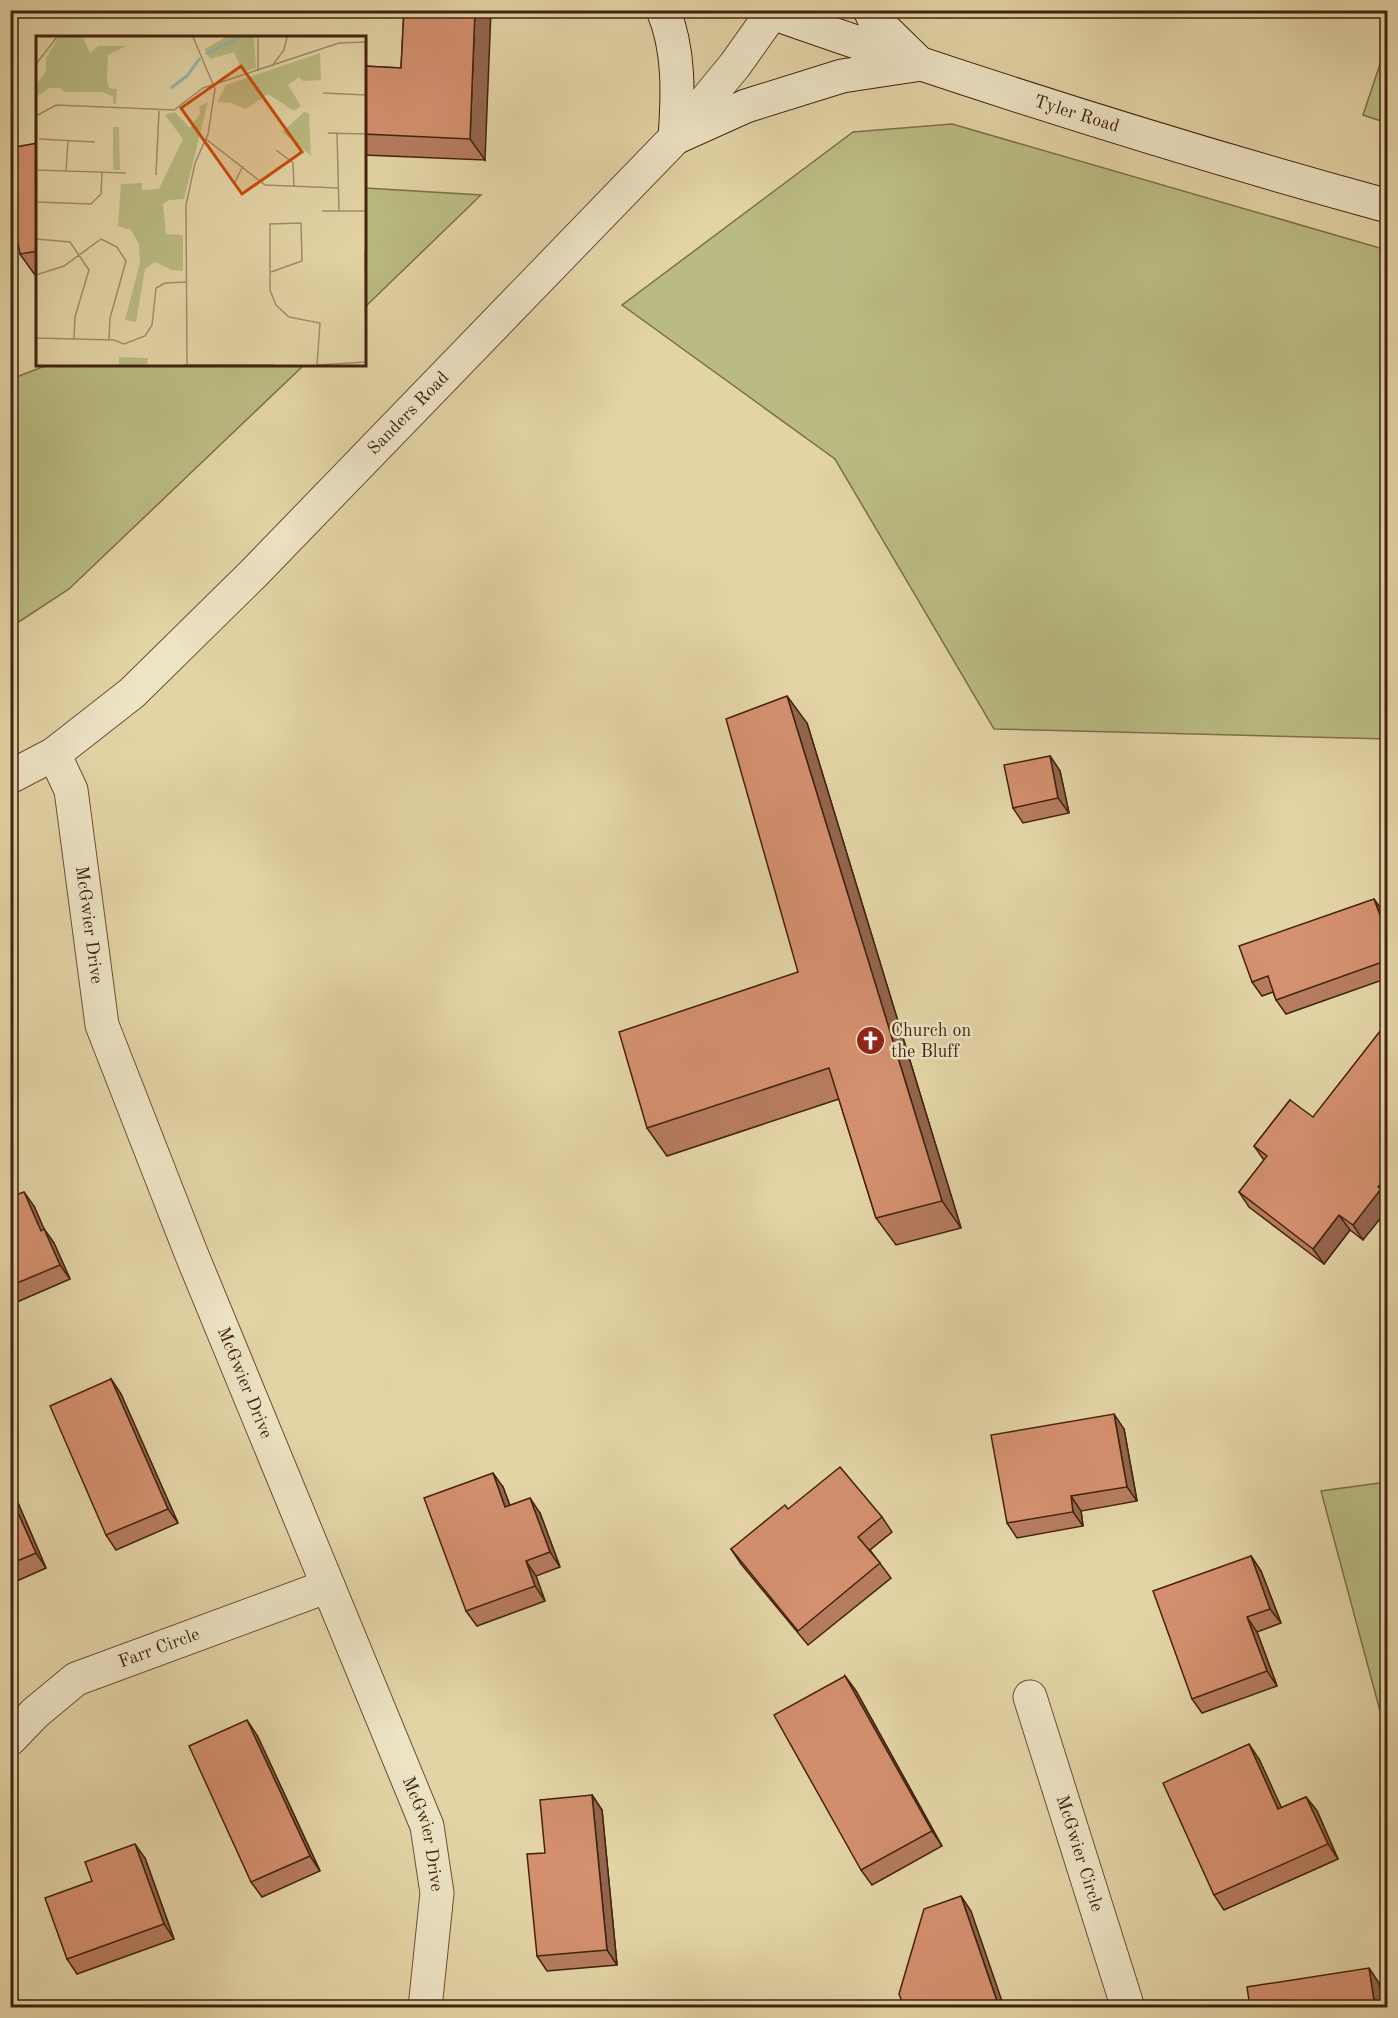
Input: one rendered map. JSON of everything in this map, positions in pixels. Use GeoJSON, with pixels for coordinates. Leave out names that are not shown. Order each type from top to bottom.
{"type":"FeatureCollection","features":[{"type":"Feature","properties":{"kind":"street"},"geometry":{"type":"LineString","coordinates":[[663,10],[670,28],[678,97],[675,138],[747,106],[842,76],[920,64]]}},
{"type":"Feature","properties":{"kind":"street"},"geometry":{"type":"LineString","coordinates":[[870,10],[874,18],[920,64]]}},
{"type":"Feature","properties":{"kind":"street","name":"Sanders Road"},"geometry":{"type":"LineString","coordinates":[[10,777],[54,754],[132,693],[246,581],[675,138],[735,65],[770,11]]}},
{"type":"Feature","properties":{"kind":"street","name":"Tyler Road"},"geometry":{"type":"LineString","coordinates":[[770,11],[920,64],[1277,176],[1388,206]]}},
{"type":"Feature","properties":{"kind":"street","name":"McGwier Drive"},"geometry":{"type":"LineString","coordinates":[[54,754],[71,790],[102,1025],[195,1263],[427,1826],[437,1893],[425,2007]]}},
{"type":"Feature","properties":{"kind":"street","name":"Farr Circle"},"geometry":{"type":"LineString","coordinates":[[10,1739],[35,1713],[76,1679],[328,1586]]}},
{"type":"Feature","properties":{"kind":"street","name":"McGwier Circle"},"geometry":{"type":"LineString","coordinates":[[1030,1697],[1128,2007]]}},
{"type":"Feature","properties":{"kind":"green space"},"geometry":{"type":"Polygon","coordinates":[[[1387,43],[1387,123],[1363,115],[1387,43]]]}},
{"type":"Feature","properties":{"kind":"green space"},"geometry":{"type":"Polygon","coordinates":[[[952,124],[1387,250],[1387,739],[994,729],[835,459],[622,305],[853,132],[952,124]]]}},
{"type":"Feature","properties":{"kind":"green space"},"geometry":{"type":"Polygon","coordinates":[[[366,188],[481,195],[366,306],[366,188]]]}},
{"type":"Feature","properties":{"kind":"green space"},"geometry":{"type":"Polygon","coordinates":[[[45,366],[303,366],[69,589],[11,627],[11,379],[45,366]]]}},
{"type":"Feature","properties":{"kind":"green space"},"geometry":{"type":"Polygon","coordinates":[[[1388,1482],[1387,1737],[1321,1491],[1388,1482]]]}},
{"type":"Feature","properties":{"kind":"building"},"geometry":{"type":"Polygon","coordinates":[[[404,10],[475,10],[470,139],[366,134],[366,66],[401,68],[404,10]]]}},
{"type":"Feature","properties":{"kind":"building"},"geometry":{"type":"Polygon","coordinates":[[[36,143],[36,251],[20,254],[10,201],[10,148],[36,143]]]}},
{"type":"Feature","properties":{"kind":"building"},"geometry":{"type":"Polygon","coordinates":[[[787,696],[942,1201],[876,1218],[829,1068],[647,1128],[619,1032],[798,972],[726,719],[787,696]]]}},
{"type":"Feature","properties":{"kind":"building"},"geometry":{"type":"Polygon","coordinates":[[[1050,756],[1058,798],[1013,808],[1004,765],[1050,756]]]}},
{"type":"Feature","properties":{"kind":"building"},"geometry":{"type":"Polygon","coordinates":[[[1374,899],[1388,937],[1388,960],[1276,1000],[1268,976],[1252,982],[1239,946],[1374,899]]]}},
{"type":"Feature","properties":{"kind":"building"},"geometry":{"type":"Polygon","coordinates":[[[1388,1021],[1388,1175],[1378,1187],[1381,1189],[1353,1225],[1339,1215],[1313,1249],[1239,1192],[1267,1156],[1254,1146],[1290,1100],[1313,1117],[1388,1021]]]}},
{"type":"Feature","properties":{"kind":"building"},"geometry":{"type":"Polygon","coordinates":[[[24,1192],[41,1231],[44,1229],[60,1265],[10,1286],[10,1197],[24,1192]]]}},
{"type":"Feature","properties":{"kind":"building"},"geometry":{"type":"Polygon","coordinates":[[[111,1379],[168,1509],[106,1535],[50,1406],[111,1379]]]}},
{"type":"Feature","properties":{"kind":"building"},"geometry":{"type":"Polygon","coordinates":[[[1114,1414],[1127,1487],[1071,1496],[1073,1512],[1007,1523],[991,1435],[1114,1414]]]}},
{"type":"Feature","properties":{"kind":"building"},"geometry":{"type":"Polygon","coordinates":[[[840,1467],[882,1517],[858,1537],[880,1563],[798,1631],[731,1549],[785,1505],[788,1509],[840,1467]]]}},
{"type":"Feature","properties":{"kind":"building"},"geometry":{"type":"Polygon","coordinates":[[[493,1473],[505,1507],[530,1498],[550,1552],[526,1561],[535,1586],[466,1611],[424,1498],[493,1473]]]}},
{"type":"Feature","properties":{"kind":"building"},"geometry":{"type":"Polygon","coordinates":[[[10,1495],[36,1553],[10,1564],[10,1495]]]}},
{"type":"Feature","properties":{"kind":"building"},"geometry":{"type":"Polygon","coordinates":[[[1251,1556],[1270,1609],[1247,1617],[1267,1671],[1192,1699],[1153,1591],[1251,1556]]]}},
{"type":"Feature","properties":{"kind":"building"},"geometry":{"type":"Polygon","coordinates":[[[845,1676],[932,1831],[861,1870],[774,1715],[845,1676]]]}},
{"type":"Feature","properties":{"kind":"building"},"geometry":{"type":"Polygon","coordinates":[[[247,1720],[310,1856],[251,1882],[189,1746],[247,1720]]]}},
{"type":"Feature","properties":{"kind":"building"},"geometry":{"type":"Polygon","coordinates":[[[1249,1744],[1278,1809],[1306,1797],[1328,1844],[1214,1895],[1163,1783],[1249,1744]]]}},
{"type":"Feature","properties":{"kind":"building"},"geometry":{"type":"Polygon","coordinates":[[[592,1795],[607,1950],[537,1956],[527,1854],[545,1853],[540,1800],[592,1795]]]}},
{"type":"Feature","properties":{"kind":"building"},"geometry":{"type":"Polygon","coordinates":[[[135,1844],[164,1924],[67,1959],[45,1898],[92,1881],[85,1862],[135,1844]]]}},
{"type":"Feature","properties":{"kind":"building"},"geometry":{"type":"Polygon","coordinates":[[[961,1896],[999,2007],[904,2007],[899,1994],[924,1909],[961,1896]]]}},
{"type":"Feature","properties":{"kind":"building"},"geometry":{"type":"Polygon","coordinates":[[[1369,1968],[1375,2007],[1250,2007],[1247,1987],[1369,1968]]]}},
{"type":"Feature","properties":{"kind":"place","name":"Church on the Bluff"},"geometry":{"type":"Point","coordinates":[870,1041]}}]}
